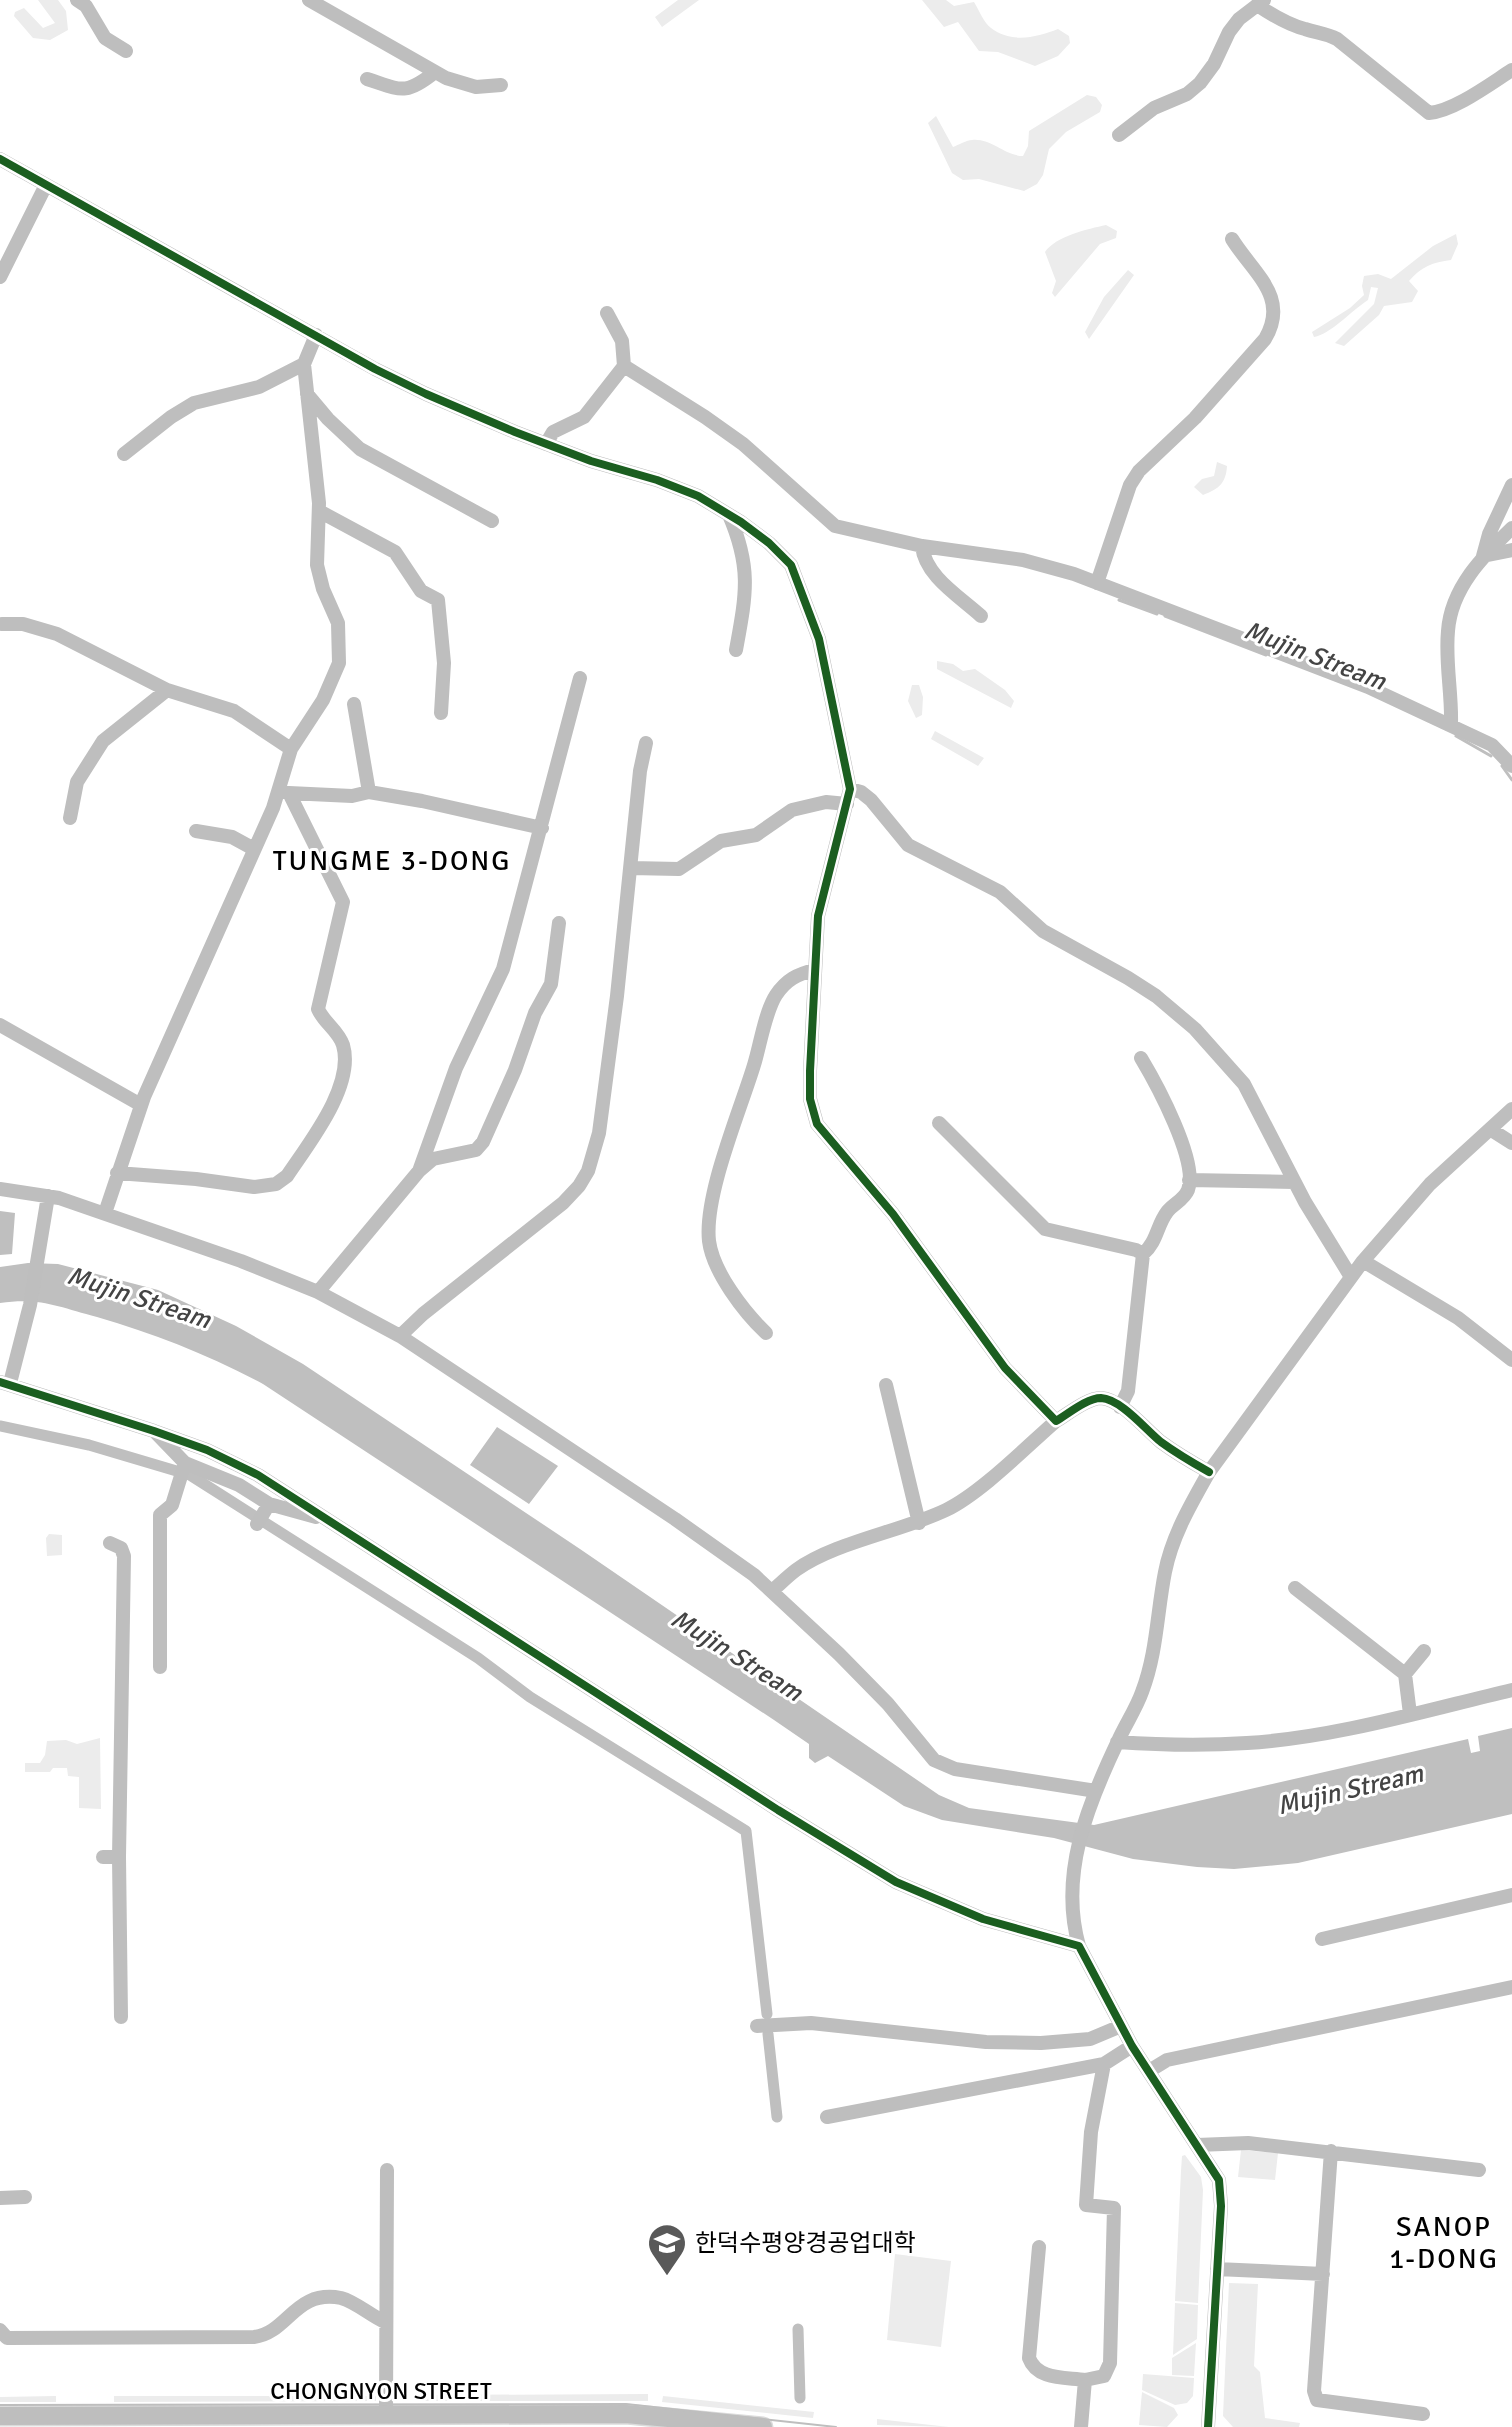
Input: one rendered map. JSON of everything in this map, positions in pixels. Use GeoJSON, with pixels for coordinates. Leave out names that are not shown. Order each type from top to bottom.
{"type":"FeatureCollection","features":[{"type":"Feature","properties":{"kind":"main road","name":"CHONGNYON STREET"},"geometry":{"type":"LineString","coordinates":[[0,2416],[386,2415],[418,2421],[626,2414],[763,2427]]}},
{"type":"Feature","properties":{"kind":"street"},"geometry":{"type":"LineString","coordinates":[[77,0],[86,6],[105,38],[126,51]]}},
{"type":"Feature","properties":{"kind":"street"},"geometry":{"type":"LineString","coordinates":[[309,0],[465,86],[501,85]]}},
{"type":"Feature","properties":{"kind":"street"},"geometry":{"type":"LineString","coordinates":[[1119,135],[1154,108],[1187,94],[1200,83],[1214,64],[1229,32],[1239,19],[1261,3],[1286,22],[1306,30],[1325,32],[1337,39],[1429,113],[1456,104],[1512,70]]}},
{"type":"Feature","properties":{"kind":"street"},"geometry":{"type":"LineString","coordinates":[[367,79],[398,89],[413,89],[435,72]]}},
{"type":"Feature","properties":{"kind":"street"},"geometry":{"type":"LineString","coordinates":[[0,159],[426,394],[591,461],[657,480],[698,496],[769,543],[791,565],[819,639],[848,796],[818,916],[810,1099],[817,1124],[893,1214],[1005,1368],[1056,1421]]}},
{"type":"Feature","properties":{"kind":"street"},"geometry":{"type":"LineString","coordinates":[[0,277],[46,185]]}},
{"type":"Feature","properties":{"kind":"street"},"geometry":{"type":"LineString","coordinates":[[1097,583],[1130,485],[1139,471],[1195,418],[1265,339],[1274,324],[1275,313],[1268,286],[1245,260],[1232,239]]}},
{"type":"Feature","properties":{"kind":"street"},"geometry":{"type":"LineString","coordinates":[[546,444],[553,432],[584,417],[624,366],[622,341],[607,313]]}},
{"type":"Feature","properties":{"kind":"street"},"geometry":{"type":"LineString","coordinates":[[105,1213],[141,1105],[254,849],[284,792],[291,749],[323,700],[339,663],[338,623],[323,589],[317,565],[319,511],[304,364],[316,335]]}},
{"type":"Feature","properties":{"kind":"street"},"geometry":{"type":"LineString","coordinates":[[124,454],[194,403],[259,387],[304,364]]}},
{"type":"Feature","properties":{"kind":"street"},"geometry":{"type":"LineString","coordinates":[[624,366],[743,444],[835,526],[922,546],[1023,560],[1074,574],[1368,687],[1492,745],[1512,766]]}},
{"type":"Feature","properties":{"kind":"street"},"geometry":{"type":"LineString","coordinates":[[306,392],[328,419],[360,449],[492,521]]}},
{"type":"Feature","properties":{"kind":"street"},"geometry":{"type":"LineString","coordinates":[[1483,556],[1489,534],[1512,485]]}},
{"type":"Feature","properties":{"kind":"street"},"geometry":{"type":"LineString","coordinates":[[319,511],[395,552],[421,591],[438,600],[444,663],[441,713]]}},
{"type":"Feature","properties":{"kind":"street"},"geometry":{"type":"LineString","coordinates":[[729,515],[741,543],[747,578],[736,650]]}},
{"type":"Feature","properties":{"kind":"street"},"geometry":{"type":"LineString","coordinates":[[1451,724],[1448,629],[1452,608],[1483,556],[1512,528]]}},
{"type":"Feature","properties":{"kind":"street"},"geometry":{"type":"LineString","coordinates":[[922,546],[923,559],[933,573],[981,616]]}},
{"type":"Feature","properties":{"kind":"street"},"geometry":{"type":"LineString","coordinates":[[1483,556],[1512,550]]}},
{"type":"Feature","properties":{"kind":"street"},"geometry":{"type":"LineString","coordinates":[[2,624],[23,624],[57,634],[167,690],[234,711],[291,749]]}},
{"type":"Feature","properties":{"kind":"street"},"geometry":{"type":"LineString","coordinates":[[419,1171],[456,1068],[503,969],[580,678]]}},
{"type":"Feature","properties":{"kind":"street"},"geometry":{"type":"LineString","coordinates":[[70,818],[77,782],[103,741],[167,690]]}},
{"type":"Feature","properties":{"kind":"street"},"geometry":{"type":"LineString","coordinates":[[354,704],[369,792]]}},
{"type":"Feature","properties":{"kind":"street"},"geometry":{"type":"LineString","coordinates":[[400,1336],[423,1314],[563,1203],[588,1171],[599,1133],[640,771],[646,743]]}},
{"type":"Feature","properties":{"kind":"street"},"geometry":{"type":"LineString","coordinates":[[284,792],[352,796],[369,792],[542,828]]}},
{"type":"Feature","properties":{"kind":"street"},"geometry":{"type":"LineString","coordinates":[[117,1173],[254,1187],[276,1184],[287,1176],[333,1103],[343,1075],[343,1045],[338,1033],[318,1009],[343,902],[284,792]]}},
{"type":"Feature","properties":{"kind":"street"},"geometry":{"type":"LineString","coordinates":[[631,868],[679,869],[721,841],[756,835],[792,810],[861,792],[908,845],[1000,892],[1043,931],[1156,996],[1195,1029],[1244,1084],[1294,1182],[1351,1277]]}},
{"type":"Feature","properties":{"kind":"street"},"geometry":{"type":"LineString","coordinates":[[196,831],[232,837],[254,849]]}},
{"type":"Feature","properties":{"kind":"street"},"geometry":{"type":"LineString","coordinates":[[318,1292],[419,1171],[433,1159],[476,1150],[483,1142],[515,1070],[535,1013],[551,984],[559,923]]}},
{"type":"Feature","properties":{"kind":"street"},"geometry":{"type":"LineString","coordinates":[[766,1333],[752,1320],[714,1260],[709,1242],[709,1221],[733,1128],[772,1003],[793,976],[815,970]]}},
{"type":"Feature","properties":{"kind":"street"},"geometry":{"type":"LineString","coordinates":[[0,1025],[141,1105]]}},
{"type":"Feature","properties":{"kind":"street"},"geometry":{"type":"LineString","coordinates":[[1120,1407],[1128,1391],[1143,1254],[1154,1241],[1167,1211],[1179,1203],[1189,1189],[1187,1161],[1172,1116],[1141,1058]]}},
{"type":"Feature","properties":{"kind":"street"},"geometry":{"type":"LineString","coordinates":[[1208,2427],[1221,2206],[1219,2180],[1132,2046],[1079,1946],[1071,1900],[1079,1844],[1096,1791],[1142,1693],[1152,1661],[1173,1541],[1209,1472],[1363,1261],[1430,1184],[1512,1109]]}},
{"type":"Feature","properties":{"kind":"street"},"geometry":{"type":"LineString","coordinates":[[939,1123],[1045,1229],[1143,1254]]}},
{"type":"Feature","properties":{"kind":"street"},"geometry":{"type":"LineString","coordinates":[[1490,1129],[1512,1143]]}},
{"type":"Feature","properties":{"kind":"street"},"geometry":{"type":"LineString","coordinates":[[1189,1180],[1294,1182]]}},
{"type":"Feature","properties":{"kind":"street"},"geometry":{"type":"LineString","coordinates":[[0,1189],[48,1196],[105,1213],[241,1261],[318,1292],[400,1336],[675,1519],[773,1590],[888,1704],[934,1760],[955,1769],[1096,1791]]}},
{"type":"Feature","properties":{"kind":"street"},"geometry":{"type":"LineString","coordinates":[[48,1196],[30,1305],[5,1382],[207,1450],[258,1475],[778,1810],[896,1882],[983,1919],[1079,1946]]}},
{"type":"Feature","properties":{"kind":"street"},"geometry":{"type":"LineString","coordinates":[[1363,1261],[1458,1318],[1512,1360]]}},
{"type":"Feature","properties":{"kind":"street"},"geometry":{"type":"LineString","coordinates":[[886,1385],[919,1523]]}},
{"type":"Feature","properties":{"kind":"street"},"geometry":{"type":"LineString","coordinates":[[773,1590],[812,1561],[919,1523],[963,1502],[1056,1421],[1100,1398],[1120,1407],[1160,1441],[1209,1472]]}},
{"type":"Feature","properties":{"kind":"street"},"geometry":{"type":"LineString","coordinates":[[154,1431],[182,1470],[239,1485],[267,1507],[331,1522]]}},
{"type":"Feature","properties":{"kind":"street"},"geometry":{"type":"LineString","coordinates":[[160,1667],[160,1515],[172,1505],[182,1470]]}},
{"type":"Feature","properties":{"kind":"street"},"geometry":{"type":"LineString","coordinates":[[257,1524],[267,1507]]}},
{"type":"Feature","properties":{"kind":"street"},"geometry":{"type":"LineString","coordinates":[[110,1543],[121,1548],[124,1556],[119,1857],[121,2017]]}},
{"type":"Feature","properties":{"kind":"street"},"geometry":{"type":"LineString","coordinates":[[1295,1588],[1405,1674],[1410,1714]]}},
{"type":"Feature","properties":{"kind":"street"},"geometry":{"type":"LineString","coordinates":[[1405,1674],[1424,1651]]}},
{"type":"Feature","properties":{"kind":"street"},"geometry":{"type":"LineString","coordinates":[[1117,1742],[1248,1743],[1306,1736],[1512,1690]]}},
{"type":"Feature","properties":{"kind":"street"},"geometry":{"type":"LineString","coordinates":[[103,1857],[119,1857]]}},
{"type":"Feature","properties":{"kind":"street"},"geometry":{"type":"LineString","coordinates":[[1322,1939],[1512,1895]]}},
{"type":"Feature","properties":{"kind":"street"},"geometry":{"type":"LineString","coordinates":[[1149,2071],[1167,2060],[1512,1987]]}},
{"type":"Feature","properties":{"kind":"street"},"geometry":{"type":"LineString","coordinates":[[757,2026],[811,2023],[986,2042],[1041,2043],[1090,2039],[1121,2026]]}},
{"type":"Feature","properties":{"kind":"street"},"geometry":{"type":"LineString","coordinates":[[827,2117],[1104,2064],[1132,2046]]}},
{"type":"Feature","properties":{"kind":"street"},"geometry":{"type":"LineString","coordinates":[[1039,2247],[1029,2358],[1033,2368],[1040,2373],[1085,2380],[1104,2376],[1110,2363],[1114,2208],[1086,2205],[1091,2132],[1104,2064]]}},
{"type":"Feature","properties":{"kind":"street"},"geometry":{"type":"LineString","coordinates":[[1197,2145],[1248,2143],[1479,2170]]}},
{"type":"Feature","properties":{"kind":"street"},"geometry":{"type":"LineString","coordinates":[[1331,2151],[1314,2391],[1317,2400],[1423,2414]]}},
{"type":"Feature","properties":{"kind":"street"},"geometry":{"type":"LineString","coordinates":[[386,2415],[387,2170]]}},
{"type":"Feature","properties":{"kind":"street"},"geometry":{"type":"LineString","coordinates":[[0,2198],[25,2197]]}},
{"type":"Feature","properties":{"kind":"street"},"geometry":{"type":"LineString","coordinates":[[1217,2269],[1323,2274]]}},
{"type":"Feature","properties":{"kind":"street"},"geometry":{"type":"LineString","coordinates":[[0,2330],[7,2338],[254,2337],[265,2335],[300,2305],[312,2299],[340,2298],[385,2322]]}},
{"type":"Feature","properties":{"kind":"street"},"geometry":{"type":"LineString","coordinates":[[1081,2427],[1085,2380]]}},
{"type":"Feature","properties":{"kind":"shaded area"},"geometry":{"type":"Polygon","coordinates":[[[38,0],[58,0],[66,11],[68,30],[50,40],[33,38],[14,16],[15,12],[24,8],[43,28],[55,23],[38,0]]]}},
{"type":"Feature","properties":{"kind":"shaded area"},"geometry":{"type":"Polygon","coordinates":[[[678,0],[699,0],[662,27],[655,17],[678,0]]]}},
{"type":"Feature","properties":{"kind":"shaded area"},"geometry":{"type":"Polygon","coordinates":[[[922,0],[946,0],[954,6],[974,2],[986,23],[999,33],[1024,38],[1058,29],[1069,36],[1070,43],[1058,56],[1035,66],[998,52],[979,51],[958,22],[944,27],[922,0]]]}},
{"type":"Feature","properties":{"kind":"shaded area"},"geometry":{"type":"Polygon","coordinates":[[[1087,95],[1096,97],[1102,105],[1100,112],[1066,132],[1049,149],[1043,175],[1037,184],[1024,191],[979,179],[963,180],[952,173],[928,123],[936,116],[953,147],[979,140],[1023,156],[1028,146],[1029,131],[1087,95]]]}},
{"type":"Feature","properties":{"kind":"shaded area"},"geometry":{"type":"Polygon","coordinates":[[[1106,225],[1117,231],[1116,238],[1100,244],[1055,297],[1052,293],[1056,281],[1045,252],[1064,237],[1106,225]]]}},
{"type":"Feature","properties":{"kind":"shaded area"},"geometry":{"type":"Polygon","coordinates":[[[1456,234],[1458,244],[1451,260],[1428,266],[1409,281],[1418,291],[1412,302],[1384,306],[1379,315],[1344,346],[1335,343],[1374,304],[1378,288],[1371,287],[1368,300],[1334,327],[1314,337],[1312,332],[1350,308],[1364,295],[1364,276],[1378,274],[1391,279],[1433,246],[1456,234]]]}},
{"type":"Feature","properties":{"kind":"shaded area"},"geometry":{"type":"Polygon","coordinates":[[[1128,270],[1134,275],[1089,339],[1085,332],[1104,297],[1128,270]]]}},
{"type":"Feature","properties":{"kind":"shaded area"},"geometry":{"type":"Polygon","coordinates":[[[1217,462],[1227,466],[1225,477],[1217,488],[1203,495],[1194,487],[1202,479],[1214,476],[1217,462]]]}},
{"type":"Feature","properties":{"kind":"shaded area"},"geometry":{"type":"Polygon","coordinates":[[[937,661],[953,664],[963,671],[975,669],[1005,690],[1014,701],[1011,708],[937,669],[937,661]]]}},
{"type":"Feature","properties":{"kind":"shaded area"},"geometry":{"type":"Polygon","coordinates":[[[912,685],[919,685],[923,697],[922,715],[916,718],[908,701],[912,685]]]}},
{"type":"Feature","properties":{"kind":"shaded area"},"geometry":{"type":"Polygon","coordinates":[[[935,731],[984,758],[978,766],[931,739],[935,731]]]}},
{"type":"Feature","properties":{"kind":"shaded area"},"geometry":{"type":"Polygon","coordinates":[[[49,1534],[62,1535],[62,1555],[47,1556],[46,1538],[49,1534]]]}},
{"type":"Feature","properties":{"kind":"shaded area"},"geometry":{"type":"Polygon","coordinates":[[[100,1738],[101,1809],[79,1808],[79,1777],[68,1776],[67,1768],[25,1772],[25,1763],[40,1763],[47,1741],[66,1740],[77,1744],[100,1738]]]}},
{"type":"Feature","properties":{"kind":"shaded area"},"geometry":{"type":"Polygon","coordinates":[[[1241,2150],[1278,2153],[1275,2180],[1238,2177],[1241,2150]]]}},
{"type":"Feature","properties":{"kind":"shaded area"},"geometry":{"type":"Polygon","coordinates":[[[1185,2155],[1201,2177],[1203,2190],[1198,2303],[1175,2301],[1182,2156],[1185,2155]]]}},
{"type":"Feature","properties":{"kind":"shaded area"},"geometry":{"type":"Polygon","coordinates":[[[895,2254],[951,2261],[941,2347],[887,2340],[895,2254]]]}},
{"type":"Feature","properties":{"kind":"shaded area"},"geometry":{"type":"Polygon","coordinates":[[[1229,2283],[1258,2284],[1254,2366],[1260,2372],[1265,2418],[1300,2423],[1299,2427],[1233,2427],[1223,2416],[1229,2283]]]}},
{"type":"Feature","properties":{"kind":"shaded area"},"geometry":{"type":"Polygon","coordinates":[[[1175,2303],[1198,2305],[1197,2339],[1173,2355],[1175,2303]]]}},
{"type":"Feature","properties":{"kind":"shaded area"},"geometry":{"type":"Polygon","coordinates":[[[1196,2343],[1194,2376],[1172,2375],[1172,2358],[1196,2343]]]}},
{"type":"Feature","properties":{"kind":"shaded area"},"geometry":{"type":"Polygon","coordinates":[[[1143,2374],[1194,2378],[1193,2396],[1187,2403],[1175,2405],[1142,2390],[1143,2374]]]}},
{"type":"Feature","properties":{"kind":"shaded area"},"geometry":{"type":"Polygon","coordinates":[[[1142,2392],[1174,2408],[1178,2415],[1167,2427],[1139,2425],[1142,2392]]]}},
{"type":"Feature","properties":{"kind":"shaded area"},"geometry":{"type":"Polygon","coordinates":[[[648,2394],[648,2401],[425,2401],[426,2395],[648,2394]]]}},
{"type":"Feature","properties":{"kind":"shaded area"},"geometry":{"type":"Polygon","coordinates":[[[56,2396],[56,2402],[0,2402],[0,2397],[56,2396]]]}},
{"type":"Feature","properties":{"kind":"shaded area"},"geometry":{"type":"Polygon","coordinates":[[[114,2396],[376,2396],[376,2401],[114,2402],[114,2396]]]}},
{"type":"Feature","properties":{"kind":"shaded area"},"geometry":{"type":"Polygon","coordinates":[[[663,2396],[814,2412],[813,2418],[662,2402],[663,2396]]]}},
{"type":"Feature","properties":{"kind":"shaded area"},"geometry":{"type":"Polygon","coordinates":[[[877,2419],[949,2427],[877,2425],[877,2419]]]}},
{"type":"Feature","properties":{"kind":"water"},"geometry":{"type":"Polygon","coordinates":[[[0,1211],[15,1213],[12,1254],[0,1255],[0,1211]]]}},
{"type":"Feature","properties":{"kind":"water"},"geometry":{"type":"Polygon","coordinates":[[[28,1263],[58,1264],[158,1290],[236,1326],[303,1364],[939,1795],[969,1808],[1094,1825],[1468,1739],[1471,1753],[1480,1751],[1478,1736],[1512,1728],[1512,1814],[1298,1863],[1234,1869],[1133,1859],[1054,1838],[942,1820],[904,1806],[828,1756],[815,1763],[809,1758],[809,1744],[263,1384],[202,1355],[119,1324],[49,1304],[27,1301],[0,1303],[0,1267],[28,1263]]]}},
{"type":"Feature","properties":{"kind":"water"},"geometry":{"type":"Polygon","coordinates":[[[497,1427],[558,1466],[529,1504],[470,1465],[497,1427]]]}},
{"type":"Feature","properties":{"kind":"waterway","name":"Mujin Stream"},"geometry":{"type":"LineString","coordinates":[[1119,600],[1157,614]]}},
{"type":"Feature","properties":{"kind":"waterway","name":"Mujin Stream"},"geometry":{"type":"LineString","coordinates":[[1165,616],[1266,655]]}},
{"type":"Feature","properties":{"kind":"waterway","name":"Mujin Stream"},"geometry":{"type":"LineString","coordinates":[[1456,736],[1491,756]]}},
{"type":"Feature","properties":{"kind":"waterway","name":"Mujin Stream"},"geometry":{"type":"LineString","coordinates":[[1502,766],[1512,780]]}},
{"type":"Feature","properties":{"kind":"waterway"},"geometry":{"type":"LineString","coordinates":[[0,1426],[89,1445],[190,1475],[478,1658],[530,1697],[746,1831],[767,2014]]}},
{"type":"Feature","properties":{"kind":"waterway"},"geometry":{"type":"LineString","coordinates":[[768,2034],[777,2117]]}},
{"type":"Feature","properties":{"kind":"waterway"},"geometry":{"type":"LineString","coordinates":[[798,2329],[800,2398]]}},
{"type":"Feature","properties":{"kind":"tram line"},"geometry":{"type":"LineString","coordinates":[[0,2405],[626,2404],[836,2427]]}},
{"type":"Feature","properties":{"kind":"cycle path"},"geometry":{"type":"LineString","coordinates":[[0,159],[375,369],[426,394],[591,461],[657,480],[698,496],[741,522],[791,565],[819,639],[850,789],[818,916],[810,1071],[810,1099],[817,1124],[893,1214],[1005,1368],[1056,1421],[1090,1401],[1101,1398],[1109,1400],[1125,1409],[1161,1442],[1209,1472]]}},
{"type":"Feature","properties":{"kind":"cycle path"},"geometry":{"type":"LineString","coordinates":[[0,1382],[207,1450],[258,1475],[778,1810],[896,1882],[983,1919],[1079,1946],[1132,2046],[1219,2180],[1221,2206],[1208,2427]]}},
{"type":"Feature","properties":{"kind":"place","name":"한덕수평양경공업대학"},"geometry":{"type":"Point","coordinates":[667,2277]}},
{"type":"Feature","properties":{"kind":"district","name":"TUNGME 3-DONG"},"geometry":{"type":"Point","coordinates":[392,860]}},
{"type":"Feature","properties":{"kind":"district","name":"SANOP 1-DONG"},"geometry":{"type":"Point","coordinates":[1444,2242]}}]}
